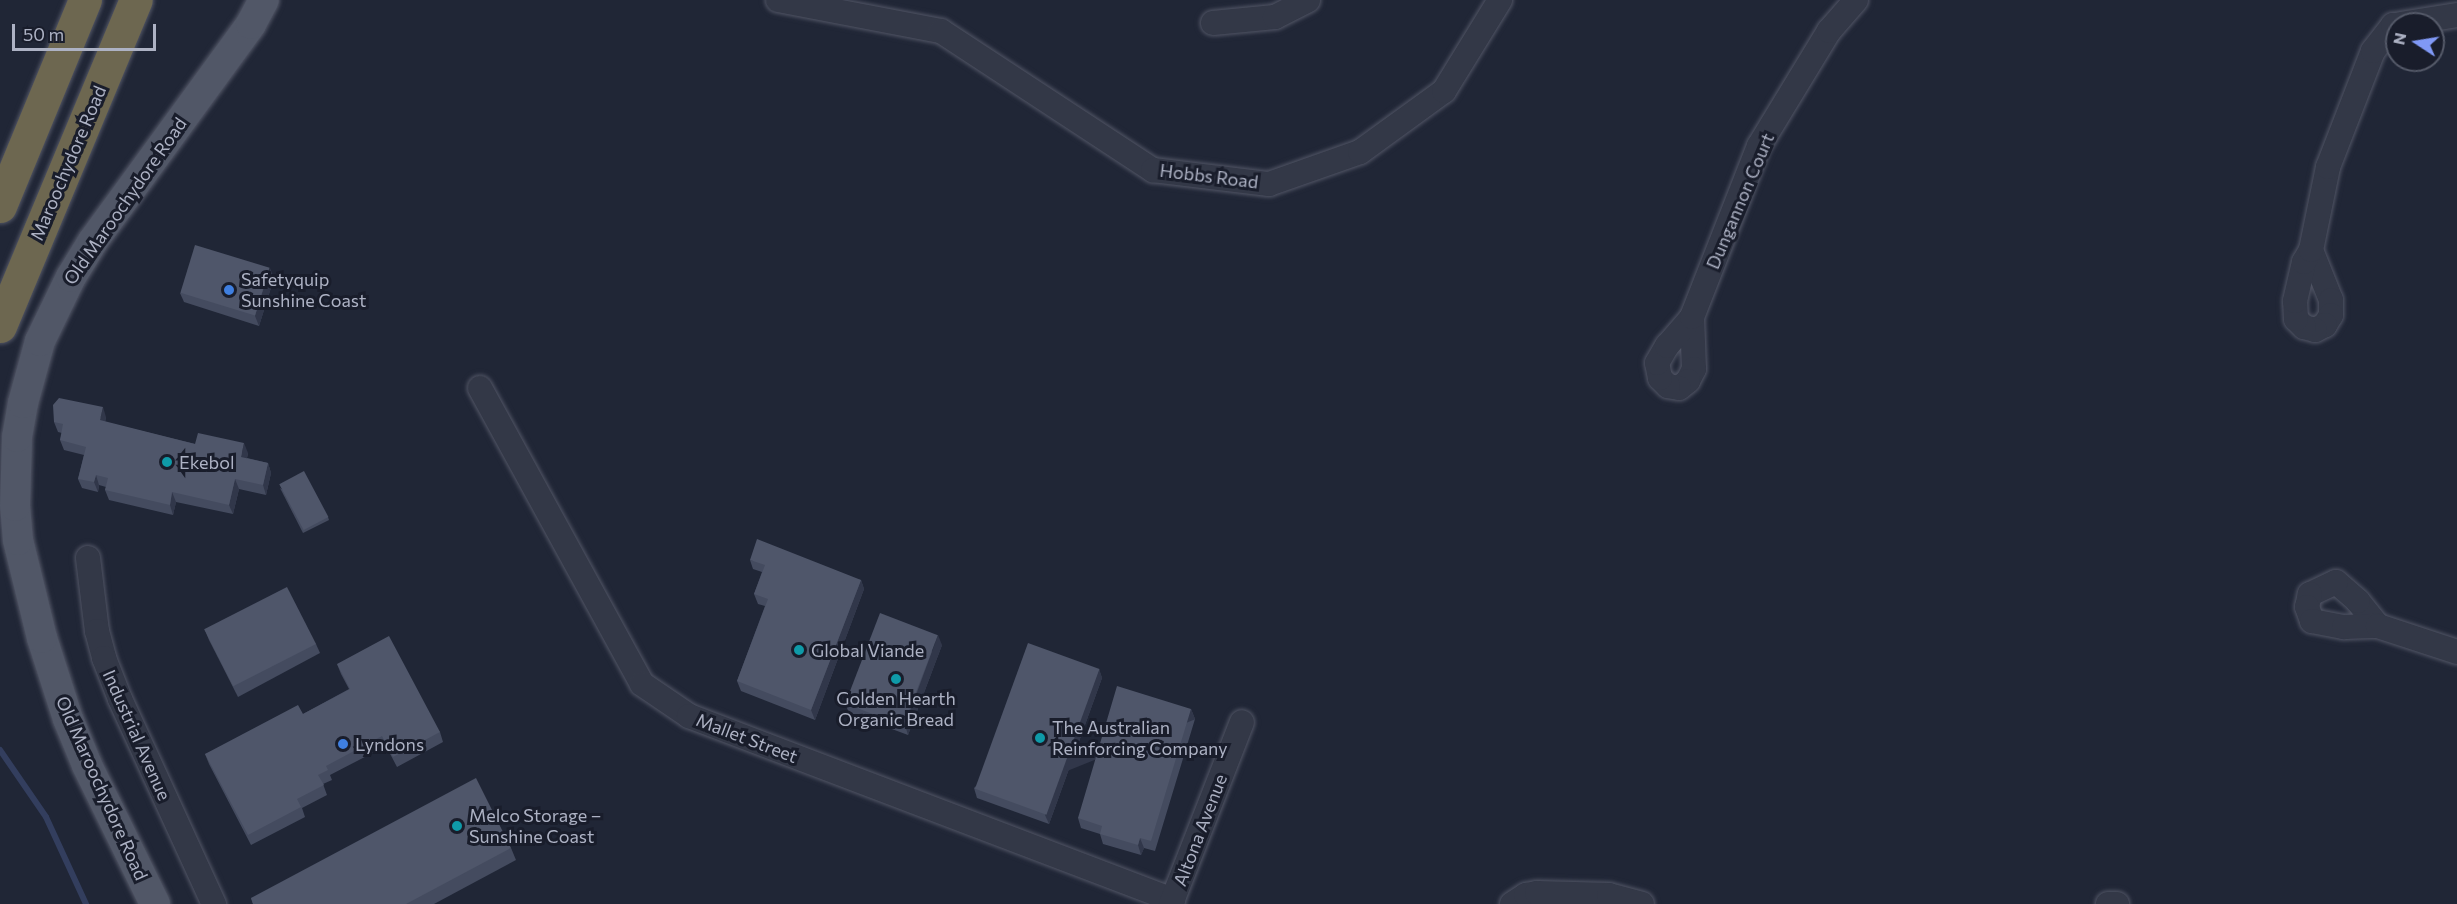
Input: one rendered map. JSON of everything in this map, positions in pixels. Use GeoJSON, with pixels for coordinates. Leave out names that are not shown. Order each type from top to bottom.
{"type":"FeatureCollection","features":[{"type":"Feature","properties":{"kind":"highway"},"geometry":{"type":"LineString","coordinates":[[0,206],[85,0]]}},
{"type":"Feature","properties":{"kind":"highway","name":"Maroochydore Road"},"geometry":{"type":"LineString","coordinates":[[0,326],[136,0]]}},
{"type":"Feature","properties":{"kind":"main road","name":"Old Maroochydore Road"},"geometry":{"type":"LineString","coordinates":[[155,904],[68,719],[42,638],[18,540],[15,506],[17,438],[22,403],[40,341],[71,277],[93,241],[258,12],[282,0]]}},
{"type":"Feature","properties":{"kind":"street","name":"Hobbs Road"},"geometry":{"type":"LineString","coordinates":[[778,0],[941,31],[1154,171],[1269,184],[1360,152],[1444,91],[1500,0]]}},
{"type":"Feature","properties":{"kind":"street"},"geometry":{"type":"LineString","coordinates":[[1214,23],[1275,17],[1308,0]]}},
{"type":"Feature","properties":{"kind":"street","name":"Dungannon Court"},"geometry":{"type":"LineString","coordinates":[[1692,317],[1759,146],[1829,31],[1856,0]]}},
{"type":"Feature","properties":{"kind":"street"},"geometry":{"type":"LineString","coordinates":[[2311,250],[2328,166],[2373,51],[2385,35]]}},
{"type":"Feature","properties":{"kind":"street","name":"Mallet Street"},"geometry":{"type":"LineString","coordinates":[[480,388],[642,684],[689,716],[1172,902]]}},
{"type":"Feature","properties":{"kind":"street","name":"Industrial Avenue"},"geometry":{"type":"LineString","coordinates":[[88,558],[97,631],[104,658],[120,699],[214,904]]}},
{"type":"Feature","properties":{"kind":"street"},"geometry":{"type":"LineString","coordinates":[[2378,626],[2457,652]]}},
{"type":"Feature","properties":{"kind":"street","name":"Altona Avenue"},"geometry":{"type":"LineString","coordinates":[[1172,902],[1242,722]]}},
{"type":"Feature","properties":{"kind":"street"},"geometry":{"type":"LineString","coordinates":[[1512,904],[1526,895],[1537,893],[1610,895],[1642,904]]}},
{"type":"Feature","properties":{"kind":"street"},"geometry":{"type":"LineString","coordinates":[[2108,904],[2117,904]]}},
{"type":"Feature","properties":{"kind":"building","name":"Safetyquip Sunshine Coast"},"geometry":{"type":"Polygon","coordinates":[[[195,245],[270,268],[255,316],[180,293],[195,245]]]}},
{"type":"Feature","properties":{"kind":"building","name":"Ekebol"},"geometry":{"type":"Polygon","coordinates":[[[59,398],[103,407],[100,420],[195,444],[198,433],[244,443],[241,457],[268,463],[263,485],[235,479],[229,505],[172,492],[170,505],[105,490],[108,478],[96,475],[94,482],[78,479],[86,447],[60,440],[63,424],[54,422],[53,405],[59,398]]]}},
{"type":"Feature","properties":{"kind":"building"},"geometry":{"type":"Polygon","coordinates":[[[304,471],[328,517],[304,530],[279,484],[304,471]]]}},
{"type":"Feature","properties":{"kind":"building","name":"Global Viande"},"geometry":{"type":"Polygon","coordinates":[[[757,539],[861,580],[811,710],[737,681],[768,599],[754,594],[765,565],[750,560],[757,539]]]}},
{"type":"Feature","properties":{"kind":"building"},"geometry":{"type":"Polygon","coordinates":[[[287,587],[316,644],[233,686],[204,629],[287,587]]]}},
{"type":"Feature","properties":{"kind":"building","name":"Golden Hearth Organic Bread"},"geometry":{"type":"Polygon","coordinates":[[[880,613],[938,635],[903,726],[845,704],[880,613]]]}},
{"type":"Feature","properties":{"kind":"building","name":"Lyndons"},"geometry":{"type":"Polygon","coordinates":[[[389,636],[440,732],[393,757],[382,736],[326,766],[328,770],[318,775],[324,785],[297,799],[301,807],[248,835],[205,754],[298,705],[303,714],[350,689],[337,664],[389,636]]]}},
{"type":"Feature","properties":{"kind":"building","name":"The Australian Reinforcing Company"},"geometry":{"type":"Polygon","coordinates":[[[1028,643],[1099,669],[1046,815],[975,789],[1028,643]]]}},
{"type":"Feature","properties":{"kind":"building"},"geometry":{"type":"Polygon","coordinates":[[[1117,686],[1191,709],[1151,841],[1140,838],[1138,845],[1100,834],[1102,826],[1078,818],[1117,686]]]}},
{"type":"Feature","properties":{"kind":"building","name":"Melco Storage – Sunshine Coast"},"geometry":{"type":"Polygon","coordinates":[[[476,778],[511,848],[406,904],[253,904],[251,898],[476,778]]]}},
{"type":"Feature","properties":{"kind":"waterway"},"geometry":{"type":"LineString","coordinates":[[0,750],[46,817],[86,904]]}},
{"type":"Feature","properties":{"kind":"place","name":"Safetyquip Sunshine Coast"},"geometry":{"type":"Point","coordinates":[229,290]}},
{"type":"Feature","properties":{"kind":"place","name":"Ekebol"},"geometry":{"type":"Point","coordinates":[167,462]}},
{"type":"Feature","properties":{"kind":"place","name":"Global Viande"},"geometry":{"type":"Point","coordinates":[799,650]}},
{"type":"Feature","properties":{"kind":"place","name":"Golden Hearth Organic Bread"},"geometry":{"type":"Point","coordinates":[896,679]}},
{"type":"Feature","properties":{"kind":"place","name":"The Australian Reinforcing Company"},"geometry":{"type":"Point","coordinates":[1040,738]}},
{"type":"Feature","properties":{"kind":"place","name":"Lyndons"},"geometry":{"type":"Point","coordinates":[343,744]}},
{"type":"Feature","properties":{"kind":"place","name":"Melco Storage – Sunshine Coast"},"geometry":{"type":"Point","coordinates":[457,826]}}]}
